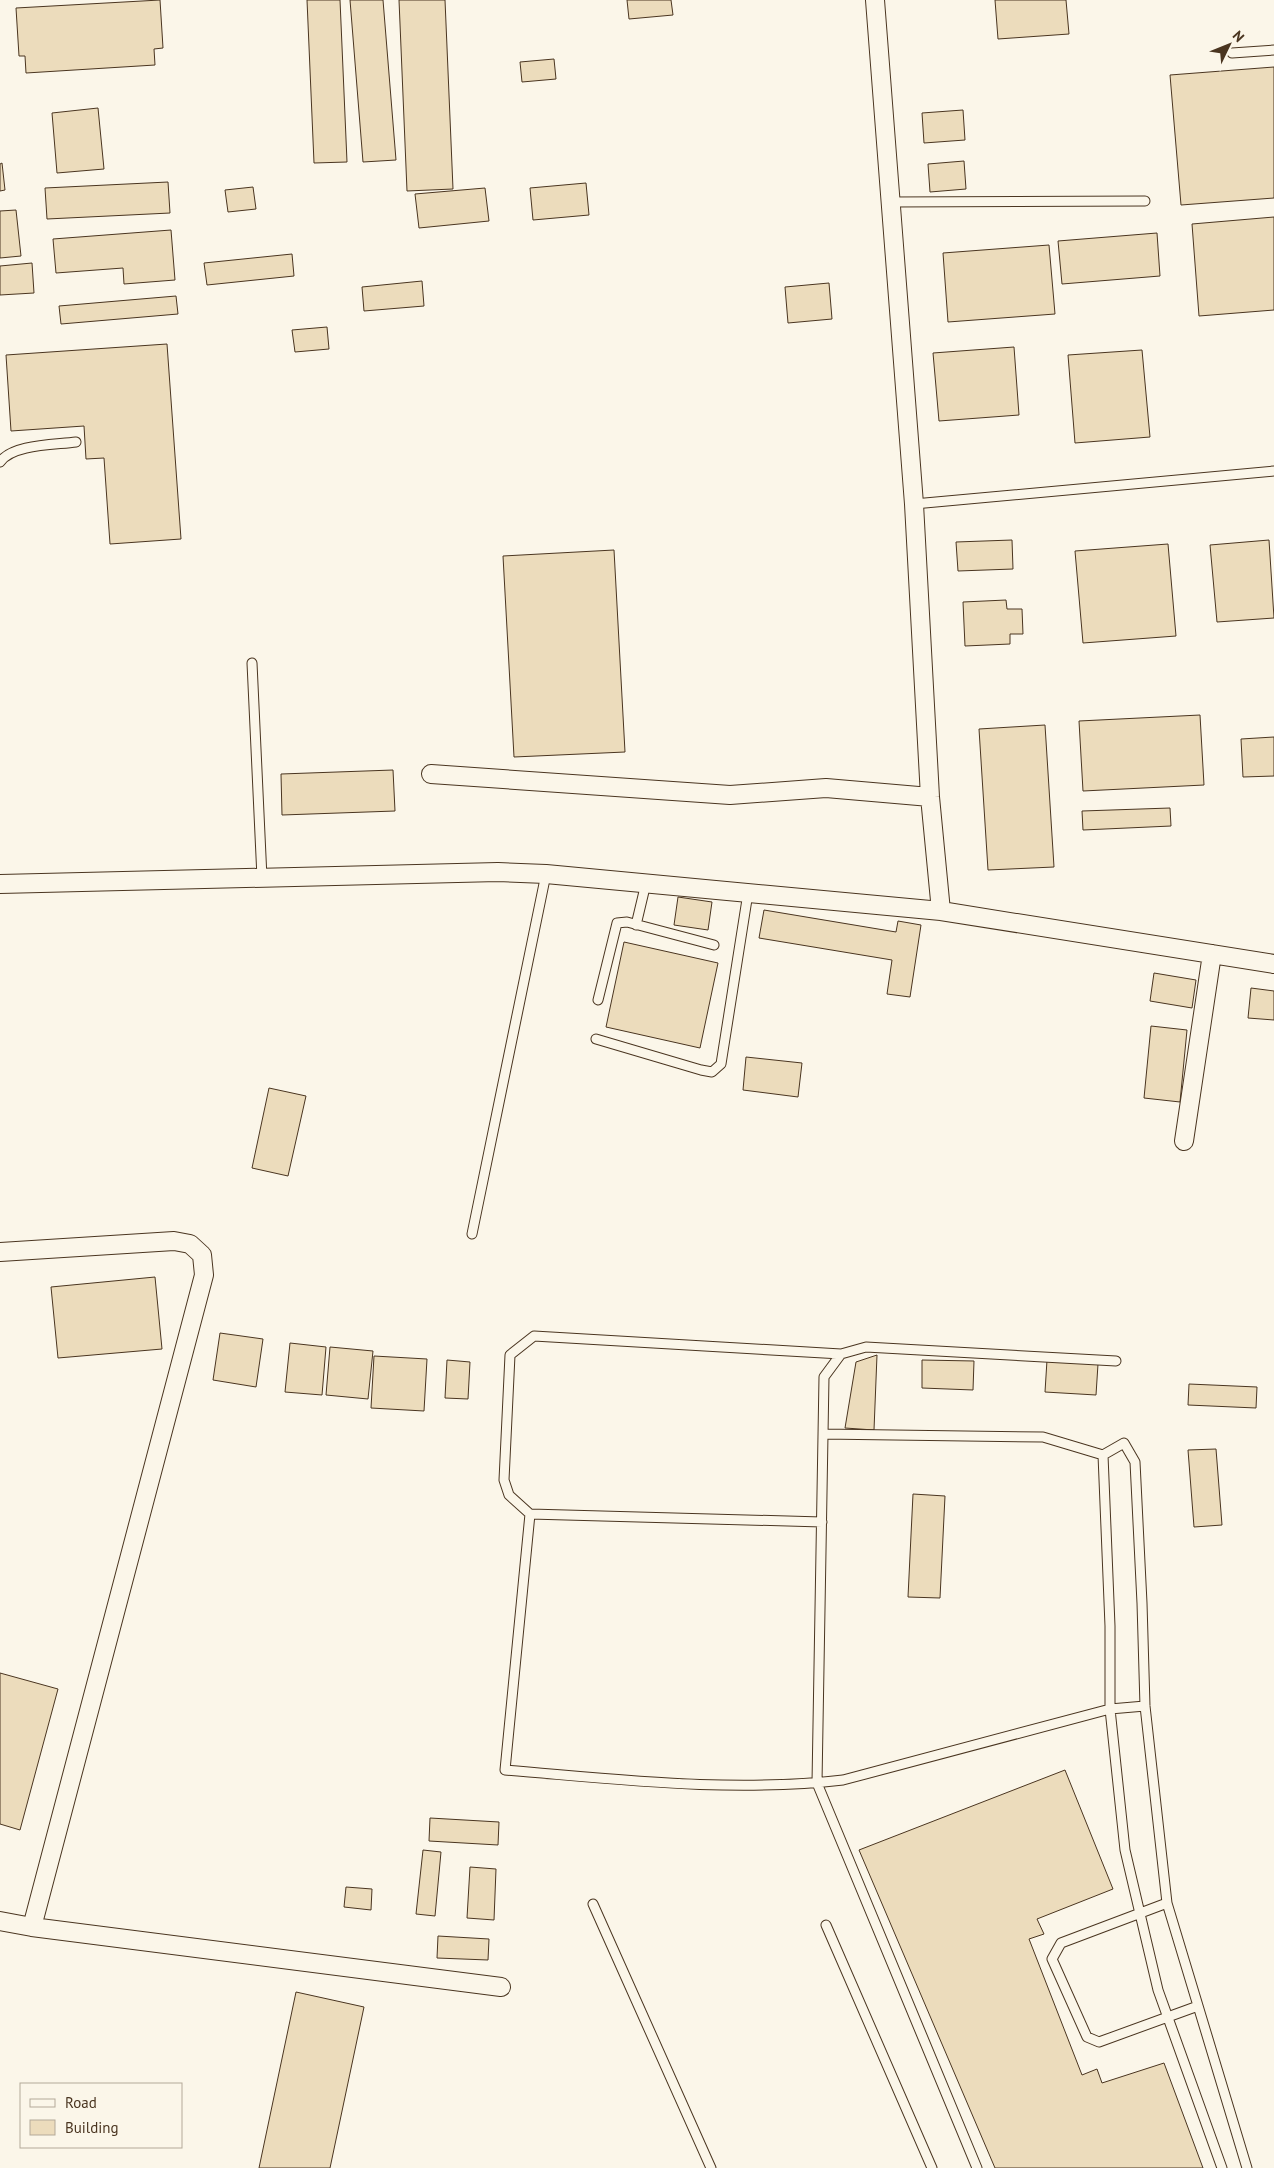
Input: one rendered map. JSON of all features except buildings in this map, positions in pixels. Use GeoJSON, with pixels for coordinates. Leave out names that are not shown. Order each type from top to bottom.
{"type":"FeatureCollection","features":[{"type":"Feature","properties":{"kind":"street"},"geometry":{"type":"LineString","coordinates":[[875,0],[914,504],[930,797],[941,911]]}},
{"type":"Feature","properties":{"kind":"street"},"geometry":{"type":"LineString","coordinates":[[431,774],[730,795],[826,788],[930,797]]}},
{"type":"Feature","properties":{"kind":"street"},"geometry":{"type":"LineString","coordinates":[[0,884],[498,872],[546,874],[941,911],[1274,964]]}},
{"type":"Feature","properties":{"kind":"street"},"geometry":{"type":"LineString","coordinates":[[1184,1141],[1212,954]]}},
{"type":"Feature","properties":{"kind":"street"},"geometry":{"type":"LineString","coordinates":[[0,1252],[174,1241],[190,1244],[202,1255],[204,1275],[32,1927]]}},
{"type":"Feature","properties":{"kind":"street"},"geometry":{"type":"LineString","coordinates":[[0,1920],[32,1927],[501,1986]]}},
{"type":"Feature","properties":{"kind":"lane"},"geometry":{"type":"LineString","coordinates":[[1232,53],[1274,50]]}},
{"type":"Feature","properties":{"kind":"lane"},"geometry":{"type":"LineString","coordinates":[[891,202],[1145,201]]}},
{"type":"Feature","properties":{"kind":"lane"},"geometry":{"type":"LineString","coordinates":[[0,462],[5,456],[15,450],[76,442]]}},
{"type":"Feature","properties":{"kind":"lane"},"geometry":{"type":"LineString","coordinates":[[914,504],[1274,471]]}},
{"type":"Feature","properties":{"kind":"lane"},"geometry":{"type":"LineString","coordinates":[[252,663],[262,878]]}},
{"type":"Feature","properties":{"kind":"lane"},"geometry":{"type":"LineString","coordinates":[[472,1234],[546,874]]}},
{"type":"Feature","properties":{"kind":"lane"},"geometry":{"type":"LineString","coordinates":[[636,925],[646,883]]}},
{"type":"Feature","properties":{"kind":"lane"},"geometry":{"type":"LineString","coordinates":[[596,1038],[701,1070],[712,1072],[721,1064],[748,893]]}},
{"type":"Feature","properties":{"kind":"lane"},"geometry":{"type":"LineString","coordinates":[[598,1000],[615,927],[621,922],[714,945]]}},
{"type":"Feature","properties":{"kind":"lane"},"geometry":{"type":"LineString","coordinates":[[822,1522],[530,1514],[509,1495],[504,1480],[510,1355],[534,1336],[841,1354],[866,1347],[1116,1362]]}},
{"type":"Feature","properties":{"kind":"lane"},"geometry":{"type":"LineString","coordinates":[[841,1354],[824,1377],[817,1783],[977,2168]]}},
{"type":"Feature","properties":{"kind":"lane"},"geometry":{"type":"LineString","coordinates":[[823,1434],[1043,1437],[1103,1455],[1124,1443],[1135,1462],[1145,1706],[1167,1903],[1247,2168]]}},
{"type":"Feature","properties":{"kind":"lane"},"geometry":{"type":"LineString","coordinates":[[1103,1455],[1110,1626],[1110,1709],[1125,1850],[1158,1990],[1222,2168]]}},
{"type":"Feature","properties":{"kind":"lane"},"geometry":{"type":"LineString","coordinates":[[530,1514],[505,1770],[688,1786],[817,1783],[843,1780],[1110,1709],[1145,1706]]}},
{"type":"Feature","properties":{"kind":"lane"},"geometry":{"type":"LineString","coordinates":[[1167,1903],[1061,1943],[1052,1959],[1087,2037],[1099,2042],[1198,2006]]}},
{"type":"Feature","properties":{"kind":"lane"},"geometry":{"type":"LineString","coordinates":[[593,1904],[711,2168]]}},
{"type":"Feature","properties":{"kind":"lane"},"geometry":{"type":"LineString","coordinates":[[826,1925],[932,2168]]}}]}
